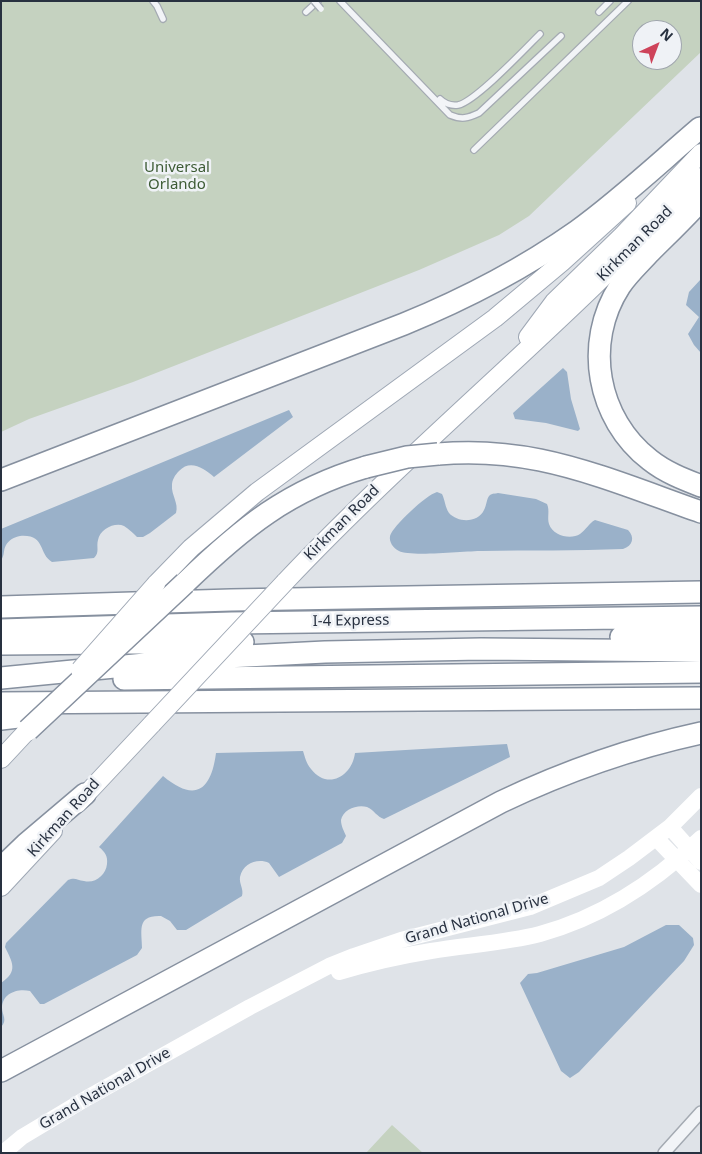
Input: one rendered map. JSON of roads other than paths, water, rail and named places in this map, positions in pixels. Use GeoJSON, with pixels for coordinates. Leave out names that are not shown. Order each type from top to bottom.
{"type":"FeatureCollection","features":[{"type":"Feature","properties":{"kind":"highway"},"geometry":{"type":"LineString","coordinates":[[1,480],[395,328],[468,296],[519,268],[576,231],[617,200],[700,128]]}},
{"type":"Feature","properties":{"kind":"highway"},"geometry":{"type":"LineString","coordinates":[[701,200],[632,271],[620,286],[607,311],[599,359],[602,385],[608,406],[628,439],[657,465],[676,476],[701,486]]}},
{"type":"Feature","properties":{"kind":"highway"},"geometry":{"type":"LineString","coordinates":[[28,730],[232,538],[267,512],[314,486],[346,473],[407,458],[438,454],[490,453],[542,460],[568,466],[701,512]]}},
{"type":"Feature","properties":{"kind":"highway"},"geometry":{"type":"LineString","coordinates":[[1,607],[231,600],[701,592]]}},
{"type":"Feature","properties":{"kind":"highway","name":"I-4 Express"},"geometry":{"type":"LineString","coordinates":[[1,630],[232,623],[701,617]]}},
{"type":"Feature","properties":{"kind":"highway"},"geometry":{"type":"LineString","coordinates":[[1,644],[179,644],[701,636]]}},
{"type":"Feature","properties":{"kind":"highway"},"geometry":{"type":"LineString","coordinates":[[1,679],[198,659],[325,652],[481,649],[701,651]]}},
{"type":"Feature","properties":{"kind":"highway"},"geometry":{"type":"LineString","coordinates":[[1,679],[701,672]]}},
{"type":"Feature","properties":{"kind":"highway"},"geometry":{"type":"LineString","coordinates":[[1,702],[701,698]]}},
{"type":"Feature","properties":{"kind":"highway"},"geometry":{"type":"LineString","coordinates":[[1,719],[148,701]]}},
{"type":"Feature","properties":{"kind":"highway"},"geometry":{"type":"LineString","coordinates":[[1,1071],[501,802],[588,766],[640,749],[701,733]]}},
{"type":"Feature","properties":{"kind":"highway"},"geometry":{"type":"LineString","coordinates":[[1,868],[85,794]]}},
{"type":"Feature","properties":{"kind":"main road"},"geometry":{"type":"LineString","coordinates":[[1,759],[156,584],[198,543],[264,487],[460,344],[549,274],[627,203],[700,128]]}},
{"type":"Feature","properties":{"kind":"main road"},"geometry":{"type":"LineString","coordinates":[[491,382],[509,362],[554,302],[622,236],[701,153]]}},
{"type":"Feature","properties":{"kind":"main road","name":"Kirkman Road"},"geometry":{"type":"LineString","coordinates":[[1,888],[85,794],[285,582],[401,465],[599,281],[701,177]]}},
{"type":"Feature","properties":{"kind":"street","name":"Grand National Drive"},"geometry":{"type":"LineString","coordinates":[[2,1153],[22,1137],[62,1113],[250,1007],[329,966],[420,935],[530,907],[599,878],[670,827],[701,796]]}},
{"type":"Feature","properties":{"kind":"street"},"geometry":{"type":"LineString","coordinates":[[670,827],[701,862]]}},
{"type":"Feature","properties":{"kind":"street"},"geometry":{"type":"LineString","coordinates":[[656,838],[701,885]]}},
{"type":"Feature","properties":{"kind":"street","name":"Grand National Drive"},"geometry":{"type":"LineString","coordinates":[[289,988],[367,964],[431,951],[539,934],[567,925],[627,897],[676,860],[701,838]]}},
{"type":"Feature","properties":{"kind":"street"},"geometry":{"type":"LineString","coordinates":[[664,1153],[701,1112]]}},
{"type":"Feature","properties":{"kind":"lane"},"geometry":{"type":"LineString","coordinates":[[153,1],[158,6],[163,19]]}},
{"type":"Feature","properties":{"kind":"lane"},"geometry":{"type":"LineString","coordinates":[[306,12],[316,1],[321,9]]}},
{"type":"Feature","properties":{"kind":"lane"},"geometry":{"type":"LineString","coordinates":[[340,1],[450,115],[459,119],[468,118],[479,113],[561,36]]}},
{"type":"Feature","properties":{"kind":"lane"},"geometry":{"type":"LineString","coordinates":[[599,12],[610,1]]}},
{"type":"Feature","properties":{"kind":"lane"},"geometry":{"type":"LineString","coordinates":[[623,1],[474,148],[628,1]]}},
{"type":"Feature","properties":{"kind":"lane"},"geometry":{"type":"LineString","coordinates":[[415,78],[444,103],[458,105],[484,89],[540,34]]}},
{"type":"Feature","properties":{"kind":"water"},"geometry":{"type":"Polygon","coordinates":[[[701,279],[701,353],[688,334],[699,317],[686,305],[689,292],[701,279]]]}},
{"type":"Feature","properties":{"kind":"water"},"geometry":{"type":"Polygon","coordinates":[[[563,368],[567,372],[571,399],[580,429],[578,431],[546,423],[515,419],[513,413],[563,368]]]}},
{"type":"Feature","properties":{"kind":"water"},"geometry":{"type":"Polygon","coordinates":[[[289,410],[293,417],[214,477],[197,466],[183,467],[174,478],[172,485],[177,509],[176,513],[143,537],[137,537],[124,526],[108,527],[99,536],[97,554],[94,558],[52,562],[48,559],[38,541],[28,536],[20,536],[7,543],[1,560],[1,529],[289,410]]]}},
{"type":"Feature","properties":{"kind":"water"},"geometry":{"type":"Polygon","coordinates":[[[437,492],[442,494],[449,513],[457,519],[468,520],[477,517],[484,510],[490,495],[498,493],[536,499],[547,504],[551,528],[563,536],[572,537],[580,534],[595,520],[628,530],[632,536],[632,541],[629,546],[623,549],[482,551],[426,554],[405,553],[397,550],[390,540],[392,531],[418,505],[437,492]]]}},
{"type":"Feature","properties":{"kind":"water"},"geometry":{"type":"Polygon","coordinates":[[[507,744],[510,757],[384,819],[363,806],[348,810],[341,820],[346,836],[342,843],[279,877],[269,863],[260,861],[248,865],[244,868],[240,877],[242,896],[186,930],[177,930],[170,921],[161,916],[147,918],[141,930],[142,948],[137,955],[44,1004],[40,1004],[30,991],[21,990],[8,995],[3,1003],[4,1020],[1,1027],[1,983],[7,979],[12,970],[12,962],[5,947],[6,943],[68,880],[74,879],[88,882],[96,880],[105,872],[107,859],[99,847],[163,776],[184,789],[199,789],[210,777],[216,753],[303,751],[311,769],[317,775],[324,779],[331,779],[338,778],[349,769],[355,753],[507,744]]]}},
{"type":"Feature","properties":{"kind":"water"},"geometry":{"type":"Polygon","coordinates":[[[666,925],[679,925],[693,938],[694,945],[684,961],[579,1072],[570,1078],[561,1071],[520,983],[528,974],[624,947],[666,925]]]}},
{"type":"Feature","properties":{"kind":"park label","name":"Universal Orlando"},"geometry":{"type":"Point","coordinates":[177,176]}}]}
